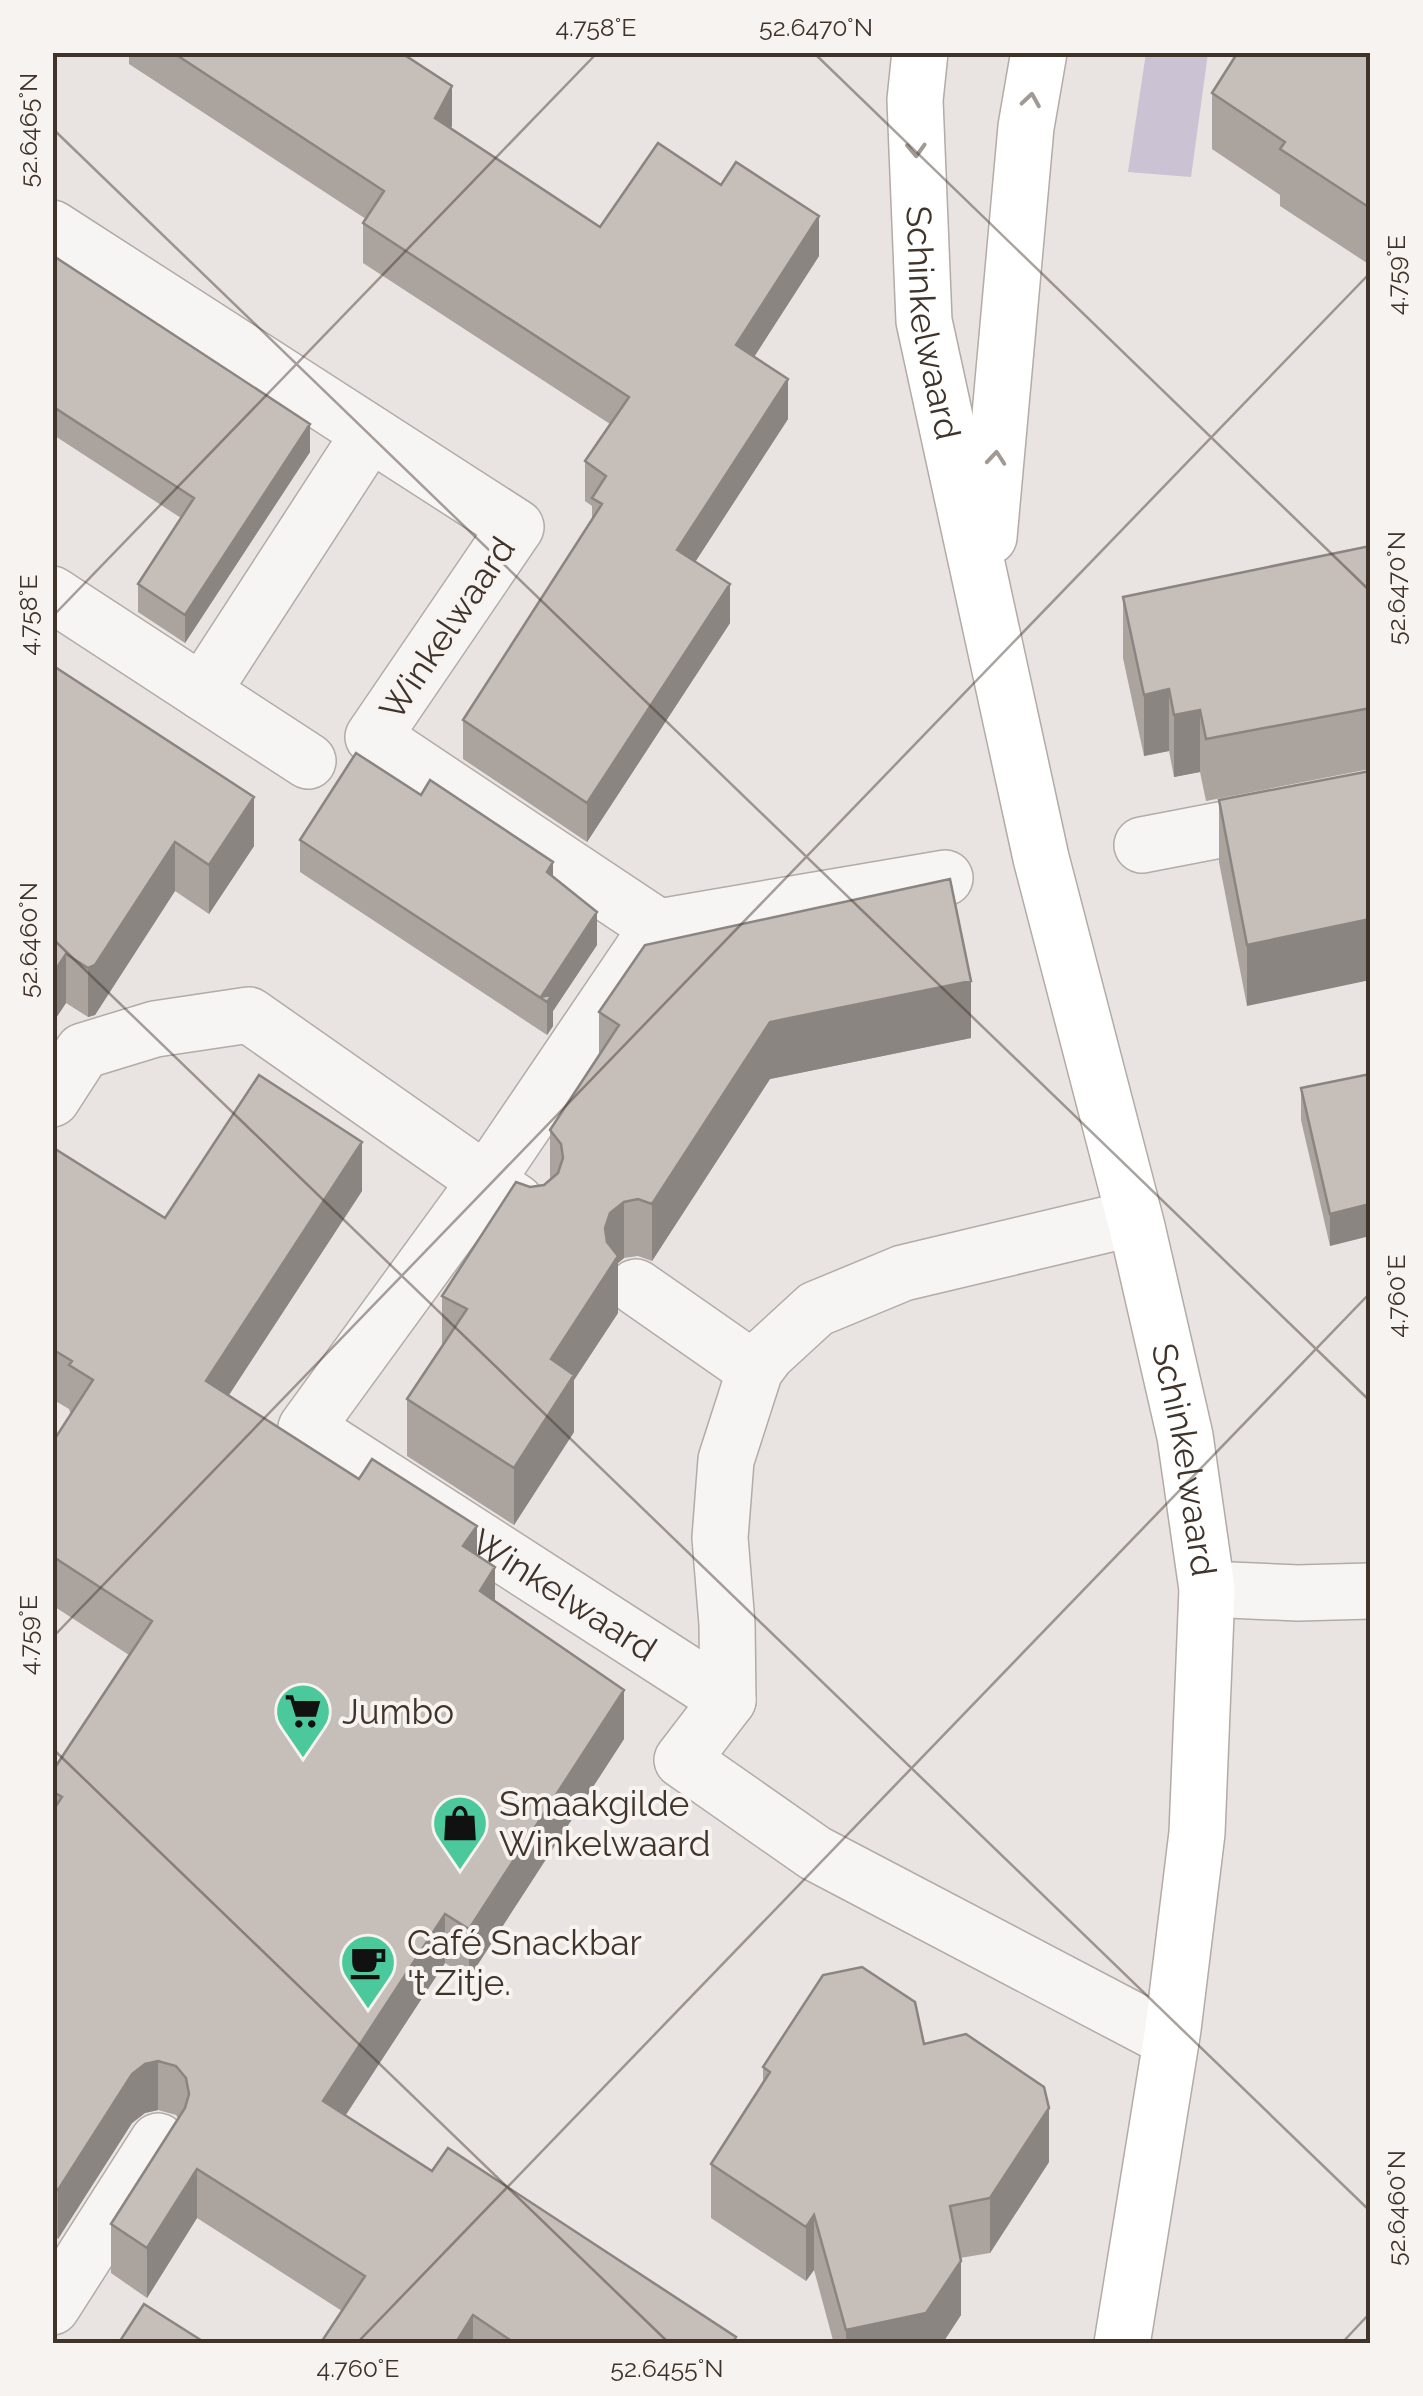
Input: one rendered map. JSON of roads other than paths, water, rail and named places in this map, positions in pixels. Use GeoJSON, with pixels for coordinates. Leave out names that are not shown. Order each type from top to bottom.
{"type":"FeatureCollection","features":[{"type":"Feature","properties":{"kind":"street","name":"Schinkelwaard"},"geometry":{"type":"LineString","coordinates":[[920,52],[914,100],[924,321],[1041,858],[1186,1436],[1207,1589],[1197,1832],[1171,2040],[1122,2344]]}},
{"type":"Feature","properties":{"kind":"street","name":"Schinkelwaard"},"geometry":{"type":"LineString","coordinates":[[984,590],[1026,127],[1039,52]]}},
{"type":"Feature","properties":{"kind":"street","name":"Winkelwaard"},"geometry":{"type":"LineString","coordinates":[[52,228],[516,527],[373,737],[658,927],[486,1181],[306,1428],[728,1700]]}},
{"type":"Feature","properties":{"kind":"street"},"geometry":{"type":"LineString","coordinates":[[202,692],[370,433]]}},
{"type":"Feature","properties":{"kind":"street"},"geometry":{"type":"LineString","coordinates":[[52,594],[308,761]]}},
{"type":"Feature","properties":{"kind":"street"},"geometry":{"type":"LineString","coordinates":[[1142,845],[1370,801]]}},
{"type":"Feature","properties":{"kind":"street"},"geometry":{"type":"LineString","coordinates":[[658,927],[945,878]]}},
{"type":"Feature","properties":{"kind":"street"},"geometry":{"type":"LineString","coordinates":[[52,1098],[83,1051],[155,1028],[248,1015],[532,1213]]}},
{"type":"Feature","properties":{"kind":"street"},"geometry":{"type":"LineString","coordinates":[[1134,1218],[902,1273],[816,1308],[767,1354],[755,1370],[726,1460],[720,1538],[728,1700],[682,1760],[814,1854],[1171,2040]]}},
{"type":"Feature","properties":{"kind":"street"},"geometry":{"type":"LineString","coordinates":[[636,1287],[755,1370]]}},
{"type":"Feature","properties":{"kind":"street"},"geometry":{"type":"LineString","coordinates":[[1207,1589],[1370,1591]]}},
{"type":"Feature","properties":{"kind":"street"},"geometry":{"type":"LineString","coordinates":[[52,2307],[158,2141]]}},
{"type":"Feature","properties":{"kind":"place","name":"Jumbo"},"geometry":{"type":"Point","coordinates":[303,1760]}},
{"type":"Feature","properties":{"kind":"place","name":"Smaakgilde Winkelwaard"},"geometry":{"type":"Point","coordinates":[460,1872]}},
{"type":"Feature","properties":{"kind":"place","name":"Café Snackbar 't Zitje."},"geometry":{"type":"Point","coordinates":[368,2011]}}]}
